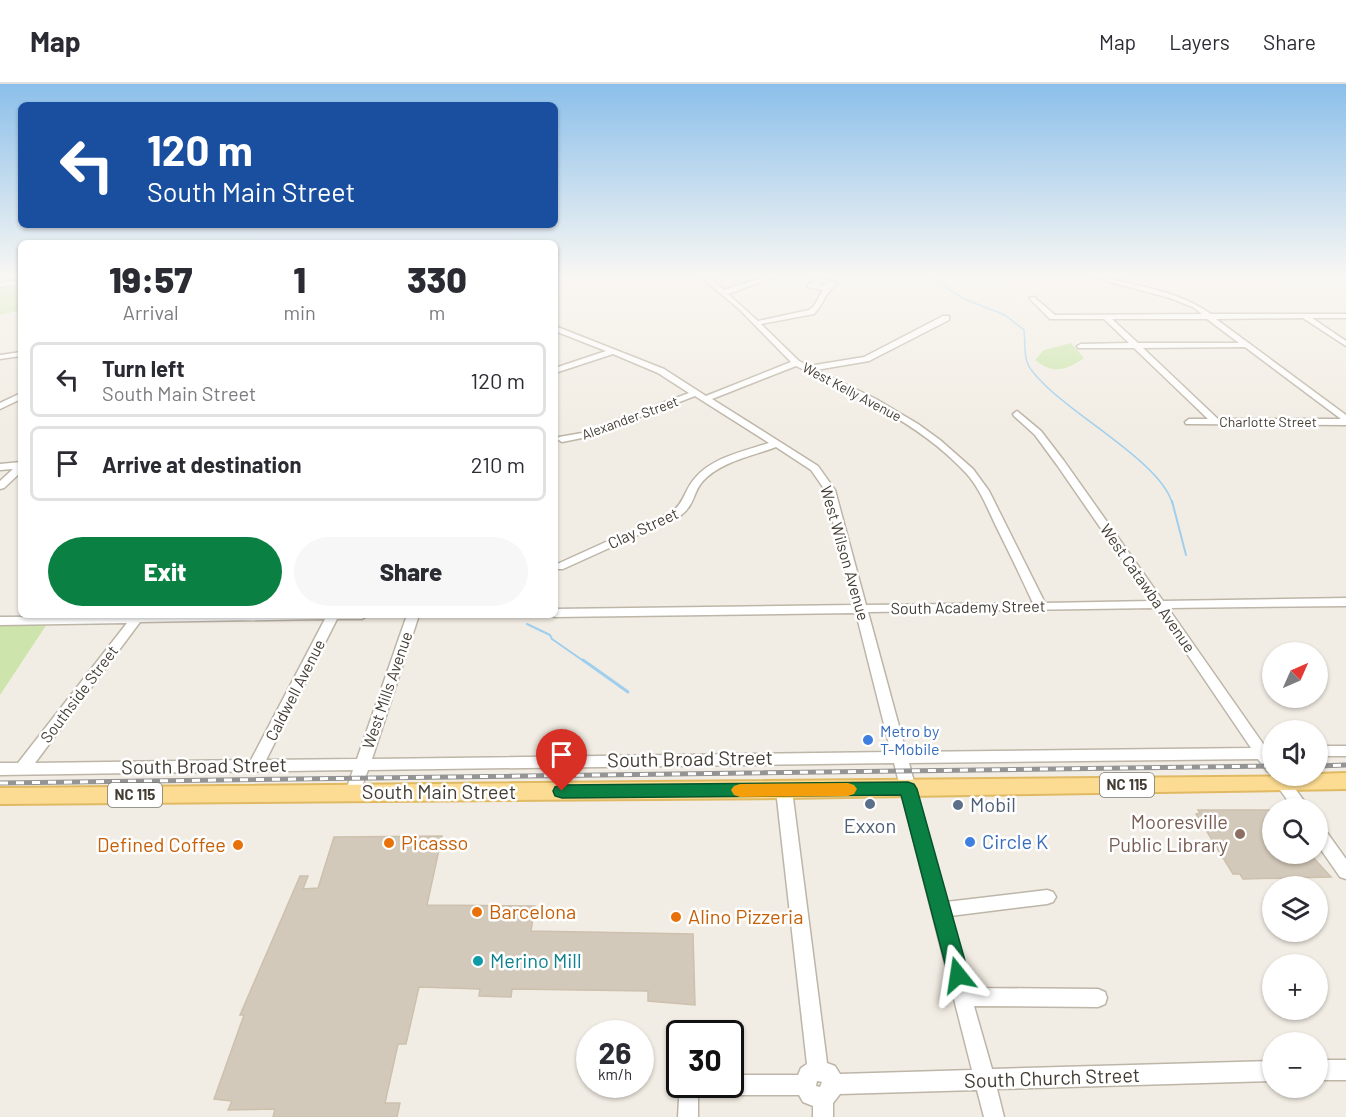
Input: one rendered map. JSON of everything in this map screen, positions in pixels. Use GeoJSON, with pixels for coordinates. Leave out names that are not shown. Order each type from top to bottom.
{"type":"FeatureCollection","features":[{"type":"Feature","properties":{"kind":"main road","name":"South Main Street"},"geometry":{"type":"LineString","coordinates":[[0,796],[908,789],[1262,776]]}},
{"type":"Feature","properties":{"kind":"main road","name":"South Main Street"},"geometry":{"type":"LineString","coordinates":[[1328,779],[1346,781]]}},
{"type":"Feature","properties":{"kind":"street","name":"West Kelly Avenue"},"geometry":{"type":"LineString","coordinates":[[758,324],[796,363],[873,401],[915,426],[970,471],[984,491],[1041,606]]}},
{"type":"Feature","properties":{"kind":"street"},"geometry":{"type":"LineString","coordinates":[[808,369],[866,359],[934,324]]}},
{"type":"Feature","properties":{"kind":"street"},"geometry":{"type":"LineString","coordinates":[[1113,324],[1216,422]]}},
{"type":"Feature","properties":{"kind":"street"},"geometry":{"type":"LineString","coordinates":[[1221,324],[1346,421]]}},
{"type":"Feature","properties":{"kind":"street"},"geometry":{"type":"LineString","coordinates":[[1316,324],[1346,344]]}},
{"type":"Feature","properties":{"kind":"street","name":"West Wilson Avenue"},"geometry":{"type":"LineString","coordinates":[[558,329],[661,372],[814,468],[830,490],[942,910],[994,1117]]}},
{"type":"Feature","properties":{"kind":"street"},"geometry":{"type":"LineString","coordinates":[[1081,346],[1248,345]]}},
{"type":"Feature","properties":{"kind":"street"},"geometry":{"type":"LineString","coordinates":[[558,370],[614,351]]}},
{"type":"Feature","properties":{"kind":"street"},"geometry":{"type":"LineString","coordinates":[[0,357],[18,354]]}},
{"type":"Feature","properties":{"kind":"street","name":"Alexander Street"},"geometry":{"type":"LineString","coordinates":[[562,439],[584,435],[796,363]]}},
{"type":"Feature","properties":{"kind":"street"},"geometry":{"type":"LineString","coordinates":[[0,406],[18,397]]}},
{"type":"Feature","properties":{"kind":"street","name":"West Catawba Avenue"},"geometry":{"type":"LineString","coordinates":[[1017,414],[1048,445],[1262,746]]}},
{"type":"Feature","properties":{"kind":"street","name":"Charlotte Street"},"geometry":{"type":"LineString","coordinates":[[1190,422],[1346,421]]}},
{"type":"Feature","properties":{"kind":"street","name":"Clay Street"},"geometry":{"type":"LineString","coordinates":[[559,567],[676,514],[688,505],[692,488],[706,472],[776,444]]}},
{"type":"Feature","properties":{"kind":"street"},"geometry":{"type":"LineString","coordinates":[[0,467],[18,466]]}},
{"type":"Feature","properties":{"kind":"street"},"geometry":{"type":"LineString","coordinates":[[0,486],[18,469]]}},
{"type":"Feature","properties":{"kind":"street","name":"South Academy Street"},"geometry":{"type":"LineString","coordinates":[[558,613],[1346,602]]}},
{"type":"Feature","properties":{"kind":"street"},"geometry":{"type":"LineString","coordinates":[[0,621],[137,618]]}},
{"type":"Feature","properties":{"kind":"street","name":"Southside Street"},"geometry":{"type":"LineString","coordinates":[[22,769],[137,618]]}},
{"type":"Feature","properties":{"kind":"street","name":"Caldwell Avenue"},"geometry":{"type":"LineString","coordinates":[[256,765],[331,618]]}},
{"type":"Feature","properties":{"kind":"street","name":"West Mills Avenue"},"geometry":{"type":"LineString","coordinates":[[352,793],[412,618]]}},
{"type":"Feature","properties":{"kind":"street"},"geometry":{"type":"LineString","coordinates":[[1328,751],[1346,750]]}},
{"type":"Feature","properties":{"kind":"street","name":"South Broad Street"},"geometry":{"type":"LineString","coordinates":[[0,769],[1262,753]]}},
{"type":"Feature","properties":{"kind":"street"},"geometry":{"type":"LineString","coordinates":[[784,790],[821,1091]]}},
{"type":"Feature","properties":{"kind":"street"},"geometry":{"type":"LineString","coordinates":[[1328,847],[1346,872]]}},
{"type":"Feature","properties":{"kind":"street"},"geometry":{"type":"LineString","coordinates":[[942,910],[1047,897]]}},
{"type":"Feature","properties":{"kind":"street"},"geometry":{"type":"LineString","coordinates":[[964,997],[1098,998]]}},
{"type":"Feature","properties":{"kind":"street"},"geometry":{"type":"LineString","coordinates":[[1328,1070],[1346,1070]]}},
{"type":"Feature","properties":{"kind":"street","name":"South Church Street"},"geometry":{"type":"LineString","coordinates":[[744,1088],[821,1091],[986,1081],[1262,1071]]}},
{"type":"Feature","properties":{"kind":"street"},"geometry":{"type":"LineString","coordinates":[[688,1098],[688,1117]]}},
{"type":"Feature","properties":{"kind":"green space"},"geometry":{"type":"Polygon","coordinates":[[[1071,343],[1084,358],[1066,368],[1048,368],[1035,360],[1044,350],[1071,343]]]}},
{"type":"Feature","properties":{"kind":"green space"},"geometry":{"type":"Polygon","coordinates":[[[47,624],[0,695],[0,625],[47,624]]]}},
{"type":"Feature","properties":{"kind":"building","name":"Mooresville Public Library"},"geometry":{"type":"Polygon","coordinates":[[[1198,810],[1262,810],[1262,864],[1319,864],[1331,877],[1262,876],[1262,879],[1243,879],[1240,874],[1233,874],[1196,814],[1200,813],[1198,810]]]}},
{"type":"Feature","properties":{"kind":"building","name":"Merino Mill"},"geometry":{"type":"Polygon","coordinates":[[[442,836],[427,905],[535,906],[531,931],[693,934],[695,1005],[648,1001],[648,991],[512,989],[511,997],[479,996],[480,989],[419,987],[406,1044],[398,1044],[385,1103],[400,1103],[397,1117],[273,1117],[275,1109],[228,1110],[232,1101],[214,1099],[244,1015],[240,1015],[300,876],[308,876],[303,889],[318,888],[334,837],[442,836]]]}},
{"type":"Feature","properties":{"kind":"waterway"},"geometry":{"type":"LineString","coordinates":[[1017,324],[1024,330],[1026,358],[1034,374],[1058,397],[1152,472],[1165,488],[1172,503]]}},
{"type":"Feature","properties":{"kind":"waterway"},"geometry":{"type":"LineString","coordinates":[[1172,501],[1186,555]]}},
{"type":"Feature","properties":{"kind":"waterway"},"geometry":{"type":"LineString","coordinates":[[527,624],[550,635],[552,639],[585,662]]}},
{"type":"Feature","properties":{"kind":"waterway"},"geometry":{"type":"LineString","coordinates":[[583,660],[628,692]]}},
{"type":"Feature","properties":{"kind":"railway"},"geometry":{"type":"LineString","coordinates":[[1328,766],[1346,765]]}},
{"type":"Feature","properties":{"kind":"railway"},"geometry":{"type":"LineString","coordinates":[[0,783],[1262,766]]}},
{"type":"Feature","properties":{"kind":"slow traffic"},"geometry":{"type":"LineString","coordinates":[[740,790],[848,789]]}},
{"type":"Feature","properties":{"kind":"place","name":"Metro by T-Mobile"},"geometry":{"type":"Point","coordinates":[868,740]}},
{"type":"Feature","properties":{"kind":"place","name":"Exxon"},"geometry":{"type":"Point","coordinates":[870,804]}},
{"type":"Feature","properties":{"kind":"place","name":"Mobil"},"geometry":{"type":"Point","coordinates":[958,805]}},
{"type":"Feature","properties":{"kind":"place","name":"Mooresville Public Library"},"geometry":{"type":"Point","coordinates":[1240,834]}},
{"type":"Feature","properties":{"kind":"place","name":"Circle K"},"geometry":{"type":"Point","coordinates":[970,842]}},
{"type":"Feature","properties":{"kind":"place","name":"Picasso"},"geometry":{"type":"Point","coordinates":[389,843]}},
{"type":"Feature","properties":{"kind":"place","name":"Defined Coffee"},"geometry":{"type":"Point","coordinates":[238,845]}},
{"type":"Feature","properties":{"kind":"place","name":"Barcelona"},"geometry":{"type":"Point","coordinates":[477,912]}},
{"type":"Feature","properties":{"kind":"place","name":"Alino Pizzeria"},"geometry":{"type":"Point","coordinates":[676,917]}},
{"type":"Feature","properties":{"kind":"place","name":"Merino Mill"},"geometry":{"type":"Point","coordinates":[478,961]}},
{"type":"Feature","properties":{"kind":"route"},"geometry":{"type":"LineString","coordinates":[[562,791],[908,789],[958,975]]}}]}
